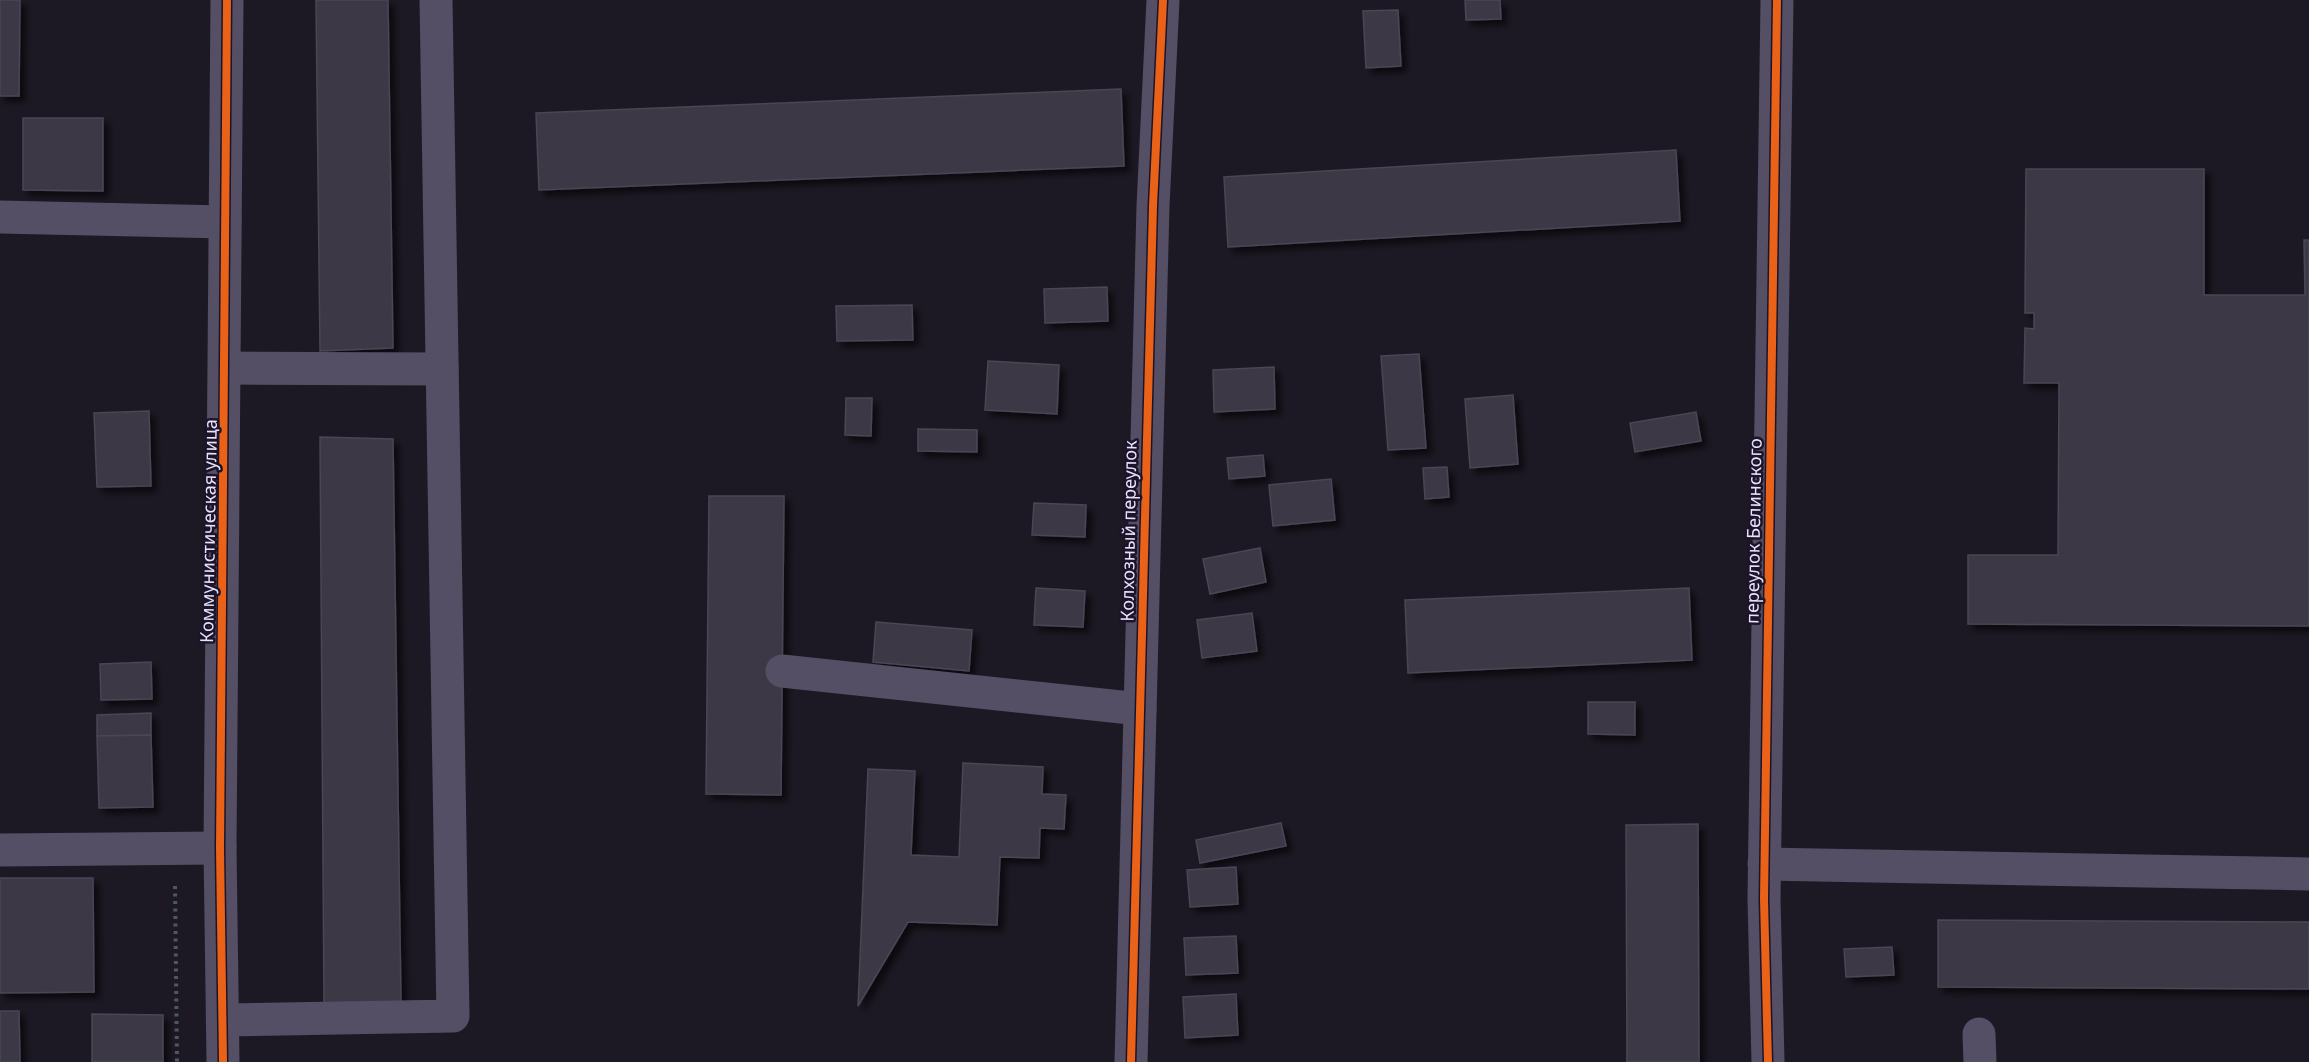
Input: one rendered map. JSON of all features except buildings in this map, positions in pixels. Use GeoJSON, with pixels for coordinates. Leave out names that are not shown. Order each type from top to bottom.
{"type":"FeatureCollection","features":[{"type":"Feature","properties":{"kind":"street","name":"Коммунистическая улица"},"geometry":{"type":"LineString","coordinates":[[223,1062],[220,848],[226,368],[227,0]]}},
{"type":"Feature","properties":{"kind":"street"},"geometry":{"type":"LineString","coordinates":[[223,1020],[453,1016],[436,0]]}},
{"type":"Feature","properties":{"kind":"street","name":"Колхозный переулок"},"geometry":{"type":"LineString","coordinates":[[1131,1062],[1153,206],[1163,0]]}},
{"type":"Feature","properties":{"kind":"street","name":"переулок Белинского"},"geometry":{"type":"LineString","coordinates":[[1768,1062],[1764,864],[1777,0]]}},
{"type":"Feature","properties":{"kind":"street"},"geometry":{"type":"LineString","coordinates":[[0,217],[225,222]]}},
{"type":"Feature","properties":{"kind":"street"},"geometry":{"type":"LineString","coordinates":[[226,368],[442,369]]}},
{"type":"Feature","properties":{"kind":"street"},"geometry":{"type":"LineString","coordinates":[[782,671],[1140,709]]}},
{"type":"Feature","properties":{"kind":"street"},"geometry":{"type":"LineString","coordinates":[[0,850],[220,848]]}},
{"type":"Feature","properties":{"kind":"street"},"geometry":{"type":"LineString","coordinates":[[1764,864],[2309,874]]}},
{"type":"Feature","properties":{"kind":"path"},"geometry":{"type":"LineString","coordinates":[[175,848],[177,1062]]}},
{"type":"Feature","properties":{"kind":"cycle path"},"geometry":{"type":"LineString","coordinates":[[223,1062],[220,848],[227,0]]}},
{"type":"Feature","properties":{"kind":"cycle path"},"geometry":{"type":"LineString","coordinates":[[1131,1062],[1153,206],[1163,0]]}},
{"type":"Feature","properties":{"kind":"cycle path"},"geometry":{"type":"LineString","coordinates":[[1768,1062],[1764,899],[1777,0]]}}]}
